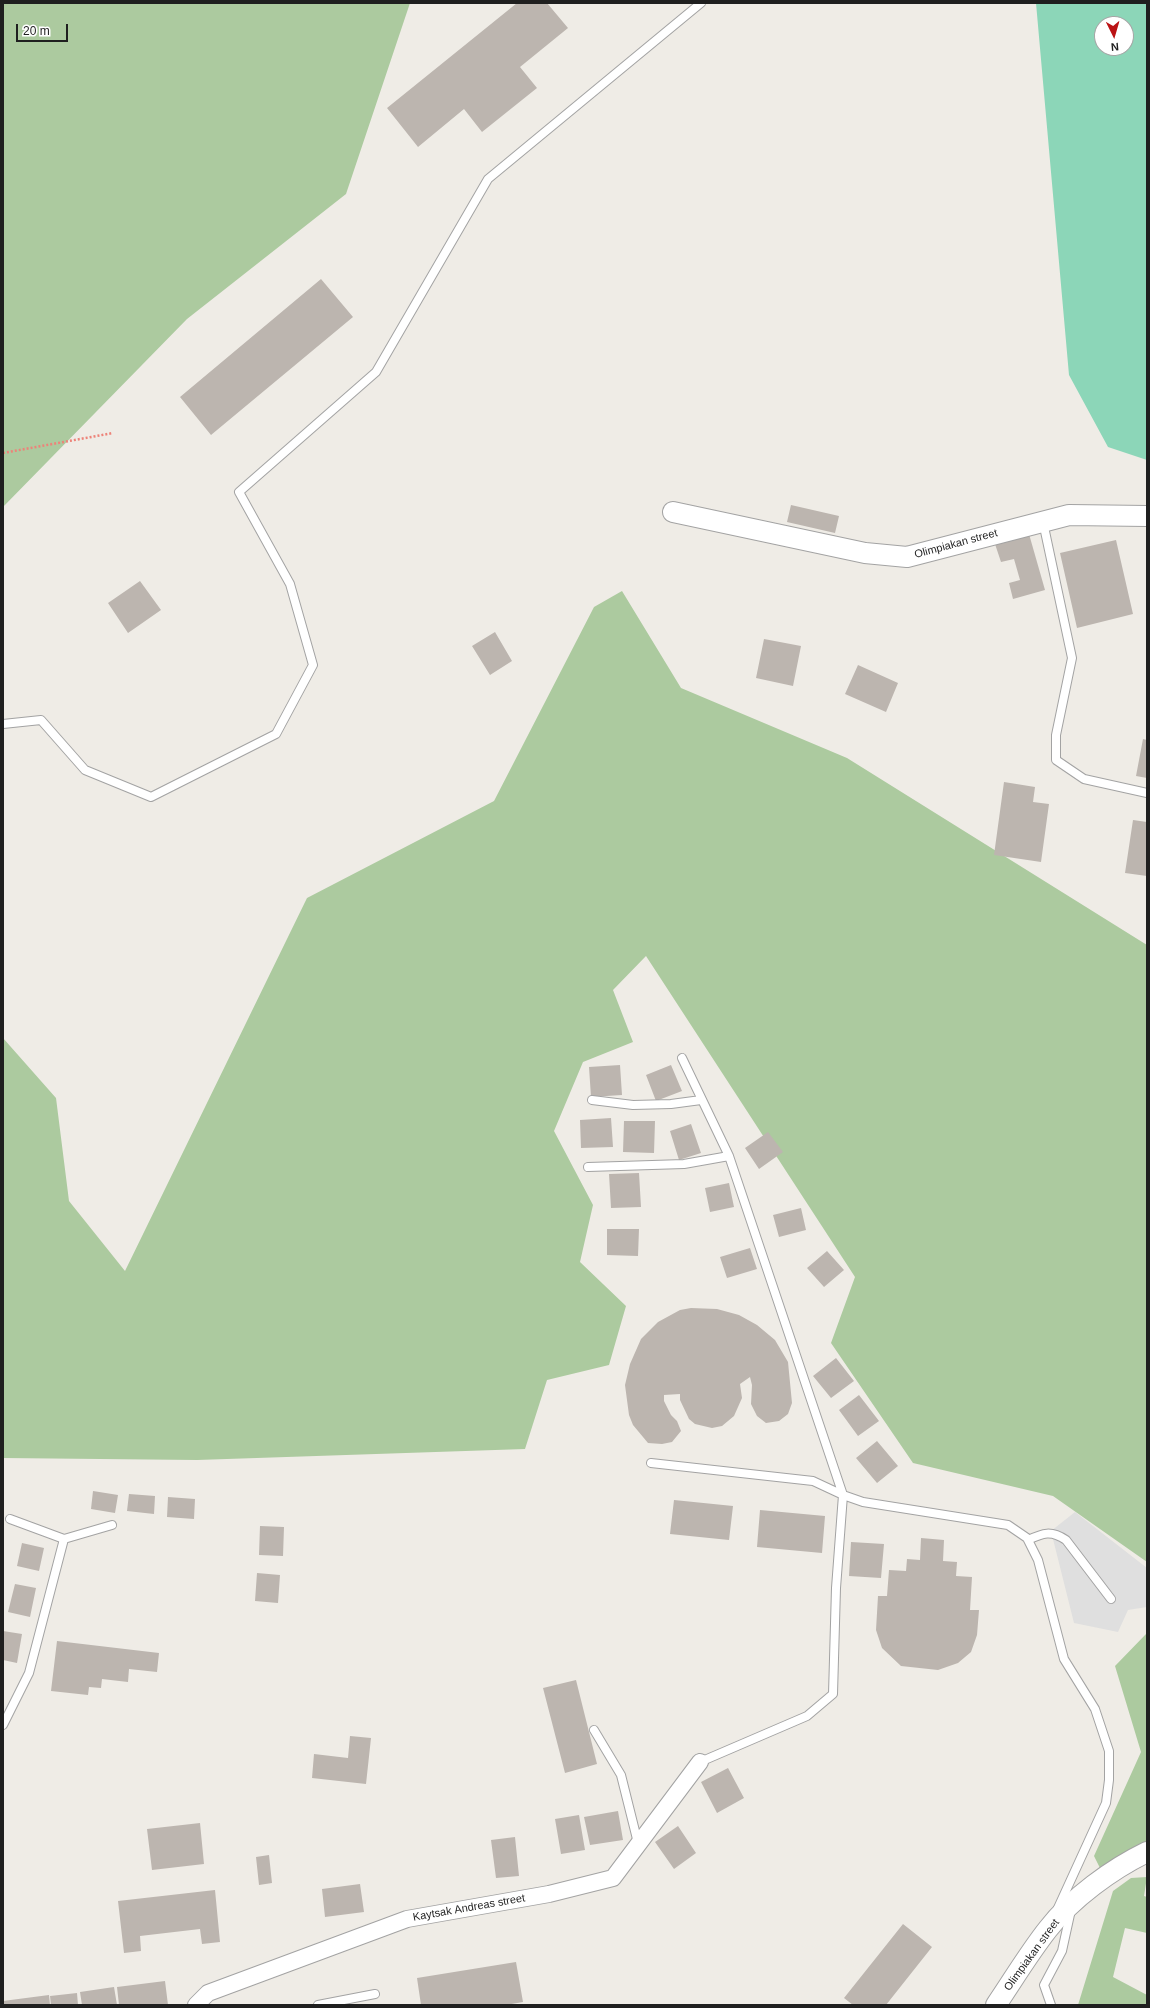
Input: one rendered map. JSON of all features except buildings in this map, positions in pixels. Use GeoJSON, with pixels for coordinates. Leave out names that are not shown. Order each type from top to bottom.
{"type":"FeatureCollection","features":[{"type":"Feature","properties":{"kind":"street","name":"Olimpiakan street"},"geometry":{"type":"LineString","coordinates":[[673,512],[865,553],[907,557],[1069,515],[1147,516]]}},
{"type":"Feature","properties":{"kind":"street","name":"Kaytsak Andreas street"},"geometry":{"type":"LineString","coordinates":[[196,2005],[208,1993],[407,1919],[549,1894],[613,1878],[700,1762]]}},
{"type":"Feature","properties":{"kind":"street","name":"Olimpiakan street"},"geometry":{"type":"LineString","coordinates":[[996,2005],[1048,1929],[1073,1902],[1132,1860],[1147,1852]]}},
{"type":"Feature","properties":{"kind":"lane"},"geometry":{"type":"LineString","coordinates":[[3,724],[41,720],[85,770],[150,797],[276,734],[313,665],[290,584],[239,492],[376,372],[488,179],[701,3]]}},
{"type":"Feature","properties":{"kind":"lane"},"geometry":{"type":"LineString","coordinates":[[1043,522],[1065,619],[1072,658],[1056,735],[1056,760],[1084,779],[1147,793]]}},
{"type":"Feature","properties":{"kind":"lane"},"geometry":{"type":"LineString","coordinates":[[682,1058],[729,1156],[843,1495],[836,1588],[834,1694],[807,1716],[700,1762]]}},
{"type":"Feature","properties":{"kind":"lane"},"geometry":{"type":"LineString","coordinates":[[592,1100],[633,1105],[670,1104],[701,1100]]}},
{"type":"Feature","properties":{"kind":"lane"},"geometry":{"type":"LineString","coordinates":[[588,1167],[684,1164],[729,1156]]}},
{"type":"Feature","properties":{"kind":"lane"},"geometry":{"type":"LineString","coordinates":[[650,1463],[814,1481],[843,1495],[864,1502],[1008,1525],[1028,1540],[1038,1560],[1064,1659],[1095,1709],[1109,1751],[1109,1780],[1106,1803],[1048,1929]]}},
{"type":"Feature","properties":{"kind":"lane"},"geometry":{"type":"LineString","coordinates":[[10,1519],[64,1539],[112,1525]]}},
{"type":"Feature","properties":{"kind":"lane"},"geometry":{"type":"LineString","coordinates":[[1028,1540],[1042,1534],[1057,1534],[1066,1540],[1111,1599]]}},
{"type":"Feature","properties":{"kind":"lane"},"geometry":{"type":"LineString","coordinates":[[3,1725],[29,1673],[64,1539]]}},
{"type":"Feature","properties":{"kind":"lane"},"geometry":{"type":"LineString","coordinates":[[594,1730],[621,1775],[638,1843]]}},
{"type":"Feature","properties":{"kind":"lane"},"geometry":{"type":"LineString","coordinates":[[1051,2005],[1044,1984],[1062,1951],[1073,1902]]}},
{"type":"Feature","properties":{"kind":"lane"},"geometry":{"type":"LineString","coordinates":[[318,2005],[375,1994]]}},
{"type":"Feature","properties":{"kind":"path"},"geometry":{"type":"LineString","coordinates":[[3,453],[113,433]]}},
{"type":"Feature","properties":{"kind":"green space"},"geometry":{"type":"Polygon","coordinates":[[[3,3],[410,3],[346,194],[187,319],[3,507],[3,3]]]}},
{"type":"Feature","properties":{"kind":"green space"},"geometry":{"type":"Polygon","coordinates":[[[1036,3],[1147,3],[1147,460],[1108,447],[1069,375],[1036,3]]]}},
{"type":"Feature","properties":{"kind":"green space"},"geometry":{"type":"Polygon","coordinates":[[[622,591],[681,688],[847,758],[1147,945],[1147,1562],[1053,1496],[913,1463],[831,1343],[855,1277],[646,956],[613,990],[633,1042],[583,1062],[554,1131],[593,1205],[580,1262],[626,1306],[609,1365],[547,1380],[525,1449],[197,1460],[3,1458],[3,1038],[56,1098],[69,1201],[125,1271],[307,898],[494,801],[594,607],[622,591]]]}},
{"type":"Feature","properties":{"kind":"green space"},"geometry":{"type":"Polygon","coordinates":[[[1147,1633],[1147,1843],[1101,1870],[1094,1856],[1141,1752],[1115,1666],[1147,1633]]]}},
{"type":"Feature","properties":{"kind":"green space"},"geometry":{"type":"Polygon","coordinates":[[[1147,1877],[1144,1896],[1147,1897],[1147,1933],[1125,1928],[1113,1977],[1147,1995],[1147,2005],[1078,2005],[1113,1891],[1131,1878],[1147,1877]]]}},
{"type":"Feature","properties":{"kind":"shaded area"},"geometry":{"type":"Polygon","coordinates":[[[1075,1512],[1147,1568],[1147,1607],[1128,1610],[1118,1632],[1074,1623],[1051,1531],[1075,1512]]]}}]}
